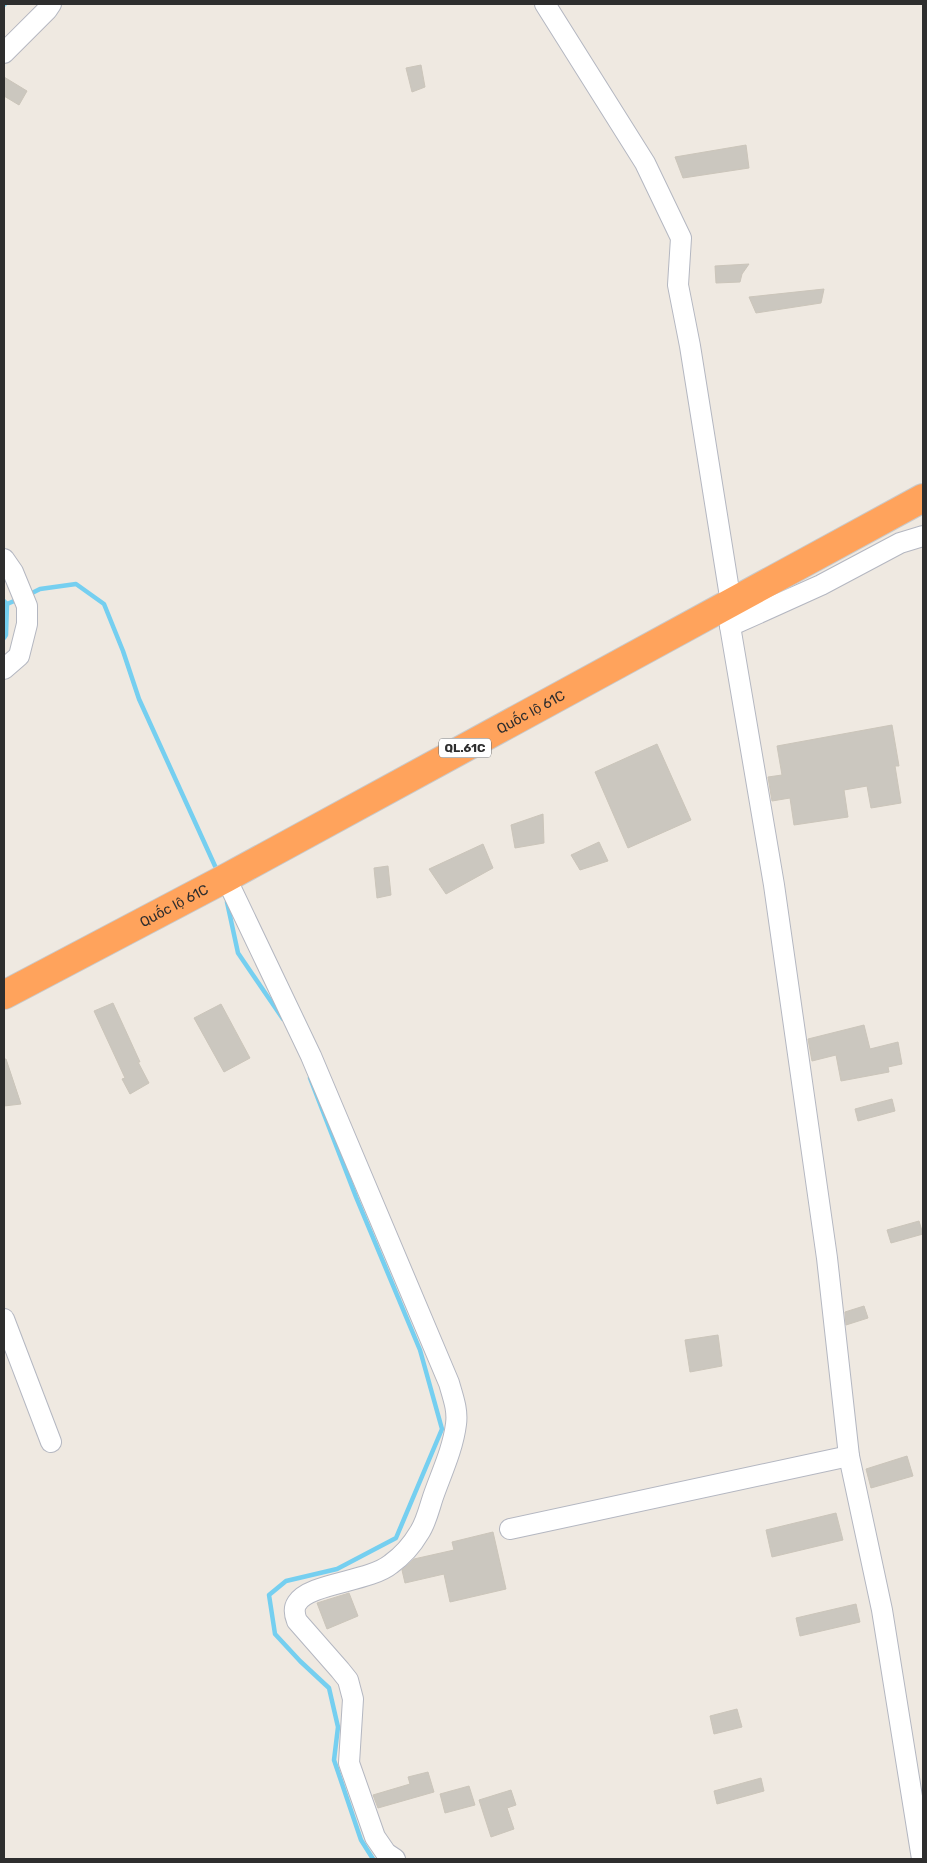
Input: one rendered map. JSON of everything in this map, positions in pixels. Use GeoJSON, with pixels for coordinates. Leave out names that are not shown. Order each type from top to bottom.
{"type":"FeatureCollection","features":[{"type":"Feature","properties":{"kind":"highway","name":"Quốc lộ 61C"},"geometry":{"type":"LineString","coordinates":[[4,995],[730,615],[923,498]]}},
{"type":"Feature","properties":{"kind":"street"},"geometry":{"type":"LineString","coordinates":[[4,53],[51,4]]}},
{"type":"Feature","properties":{"kind":"street"},"geometry":{"type":"LineString","coordinates":[[545,4],[645,163],[681,238],[678,285],[690,346],[730,615],[776,895],[827,1258],[849,1456],[882,1610],[922,1859]]}},
{"type":"Feature","properties":{"kind":"street"},"geometry":{"type":"LineString","coordinates":[[730,615],[821,585],[900,543],[923,536]]}},
{"type":"Feature","properties":{"kind":"street"},"geometry":{"type":"LineString","coordinates":[[4,669],[19,656],[27,624],[27,606],[9,565]]}},
{"type":"Feature","properties":{"kind":"street"},"geometry":{"type":"LineString","coordinates":[[226,878],[311,1056],[446,1374],[456,1409],[453,1440],[421,1531],[410,1547],[391,1565],[379,1572],[317,1590],[303,1597],[296,1604],[294,1614],[297,1622],[348,1680],[353,1699],[349,1763],[376,1837],[386,1853],[395,1859]]}},
{"type":"Feature","properties":{"kind":"street"},"geometry":{"type":"LineString","coordinates":[[4,1320],[51,1442]]}},
{"type":"Feature","properties":{"kind":"street"},"geometry":{"type":"LineString","coordinates":[[510,1530],[849,1456]]}},
{"type":"Feature","properties":{"kind":"building"},"geometry":{"type":"Polygon","coordinates":[[[421,65],[425,87],[412,92],[406,68],[421,65]]]}},
{"type":"Feature","properties":{"kind":"building"},"geometry":{"type":"Polygon","coordinates":[[[4,77],[27,91],[19,105],[4,96],[4,77]]]}},
{"type":"Feature","properties":{"kind":"building"},"geometry":{"type":"Polygon","coordinates":[[[746,145],[749,168],[683,178],[675,157],[746,145]]]}},
{"type":"Feature","properties":{"kind":"building"},"geometry":{"type":"Polygon","coordinates":[[[749,264],[742,274],[740,282],[716,283],[715,266],[749,264]]]}},
{"type":"Feature","properties":{"kind":"building"},"geometry":{"type":"Polygon","coordinates":[[[824,289],[821,303],[756,313],[749,297],[824,289]]]}},
{"type":"Feature","properties":{"kind":"building"},"geometry":{"type":"Polygon","coordinates":[[[892,725],[899,766],[895,766],[901,803],[871,808],[867,786],[844,790],[848,817],[794,825],[790,798],[772,801],[768,777],[782,775],[777,746],[892,725]]]}},
{"type":"Feature","properties":{"kind":"building"},"geometry":{"type":"Polygon","coordinates":[[[657,744],[691,820],[628,848],[595,772],[657,744]]]}},
{"type":"Feature","properties":{"kind":"building"},"geometry":{"type":"Polygon","coordinates":[[[543,814],[544,843],[515,848],[511,825],[543,814]]]}},
{"type":"Feature","properties":{"kind":"building"},"geometry":{"type":"Polygon","coordinates":[[[599,842],[608,861],[580,870],[571,855],[599,842]]]}},
{"type":"Feature","properties":{"kind":"building"},"geometry":{"type":"Polygon","coordinates":[[[483,844],[493,868],[446,894],[429,869],[483,844]]]}},
{"type":"Feature","properties":{"kind":"building"},"geometry":{"type":"Polygon","coordinates":[[[388,866],[391,895],[377,898],[374,868],[388,866]]]}},
{"type":"Feature","properties":{"kind":"building"},"geometry":{"type":"Polygon","coordinates":[[[113,1003],[149,1083],[130,1094],[122,1079],[125,1078],[94,1011],[113,1003]]]}},
{"type":"Feature","properties":{"kind":"building"},"geometry":{"type":"Polygon","coordinates":[[[221,1004],[250,1058],[224,1072],[194,1018],[221,1004]]]}},
{"type":"Feature","properties":{"kind":"building"},"geometry":{"type":"Polygon","coordinates":[[[864,1025],[870,1049],[898,1042],[902,1064],[888,1067],[889,1072],[841,1081],[836,1055],[812,1061],[808,1039],[864,1025]]]}},
{"type":"Feature","properties":{"kind":"building"},"geometry":{"type":"Polygon","coordinates":[[[4,1059],[6,1059],[21,1104],[4,1106],[4,1059]]]}},
{"type":"Feature","properties":{"kind":"building"},"geometry":{"type":"Polygon","coordinates":[[[892,1099],[895,1111],[858,1121],[855,1109],[892,1099]]]}},
{"type":"Feature","properties":{"kind":"building"},"geometry":{"type":"Polygon","coordinates":[[[919,1221],[923,1234],[891,1243],[887,1230],[919,1221]]]}},
{"type":"Feature","properties":{"kind":"building"},"geometry":{"type":"Polygon","coordinates":[[[864,1306],[868,1318],[846,1325],[845,1312],[864,1306]]]}},
{"type":"Feature","properties":{"kind":"building"},"geometry":{"type":"Polygon","coordinates":[[[718,1335],[722,1366],[690,1372],[685,1340],[718,1335]]]}},
{"type":"Feature","properties":{"kind":"building"},"geometry":{"type":"Polygon","coordinates":[[[907,1456],[913,1476],[871,1488],[866,1469],[907,1456]]]}},
{"type":"Feature","properties":{"kind":"building"},"geometry":{"type":"Polygon","coordinates":[[[836,1513],[843,1540],[772,1557],[766,1530],[836,1513]]]}},
{"type":"Feature","properties":{"kind":"building"},"geometry":{"type":"Polygon","coordinates":[[[493,1532],[506,1589],[450,1602],[444,1574],[405,1583],[402,1570],[414,1559],[454,1550],[452,1542],[493,1532]]]}},
{"type":"Feature","properties":{"kind":"building"},"geometry":{"type":"Polygon","coordinates":[[[349,1593],[358,1616],[327,1629],[317,1603],[349,1593]]]}},
{"type":"Feature","properties":{"kind":"building"},"geometry":{"type":"Polygon","coordinates":[[[856,1604],[860,1622],[800,1636],[796,1618],[856,1604]]]}},
{"type":"Feature","properties":{"kind":"building"},"geometry":{"type":"Polygon","coordinates":[[[737,1709],[742,1727],[714,1734],[710,1716],[737,1709]]]}},
{"type":"Feature","properties":{"kind":"building"},"geometry":{"type":"Polygon","coordinates":[[[428,1772],[434,1792],[378,1808],[373,1795],[410,1784],[408,1777],[428,1772]]]}},
{"type":"Feature","properties":{"kind":"building"},"geometry":{"type":"Polygon","coordinates":[[[761,1778],[764,1791],[717,1804],[714,1791],[761,1778]]]}},
{"type":"Feature","properties":{"kind":"building"},"geometry":{"type":"Polygon","coordinates":[[[469,1786],[475,1805],[445,1813],[440,1794],[469,1786]]]}},
{"type":"Feature","properties":{"kind":"building"},"geometry":{"type":"Polygon","coordinates":[[[511,1790],[516,1805],[507,1808],[514,1829],[491,1837],[479,1800],[511,1790]]]}},
{"type":"Feature","properties":{"kind":"waterway"},"geometry":{"type":"LineString","coordinates":[[28,595],[40,589],[76,584],[104,604],[123,651],[139,699],[215,866]]}},
{"type":"Feature","properties":{"kind":"waterway"},"geometry":{"type":"LineString","coordinates":[[7,604],[19,599]]}},
{"type":"Feature","properties":{"kind":"waterway"},"geometry":{"type":"LineString","coordinates":[[4,601],[7,604],[6,635],[4,638]]}},
{"type":"Feature","properties":{"kind":"waterway"},"geometry":{"type":"LineString","coordinates":[[227,902],[238,953],[283,1019]]}},
{"type":"Feature","properties":{"kind":"waterway"},"geometry":{"type":"LineString","coordinates":[[310,1078],[356,1197],[420,1350],[442,1429],[396,1538],[337,1569],[286,1581],[269,1595],[275,1634],[329,1688],[338,1727],[334,1760],[361,1840],[373,1859]]}}]}
